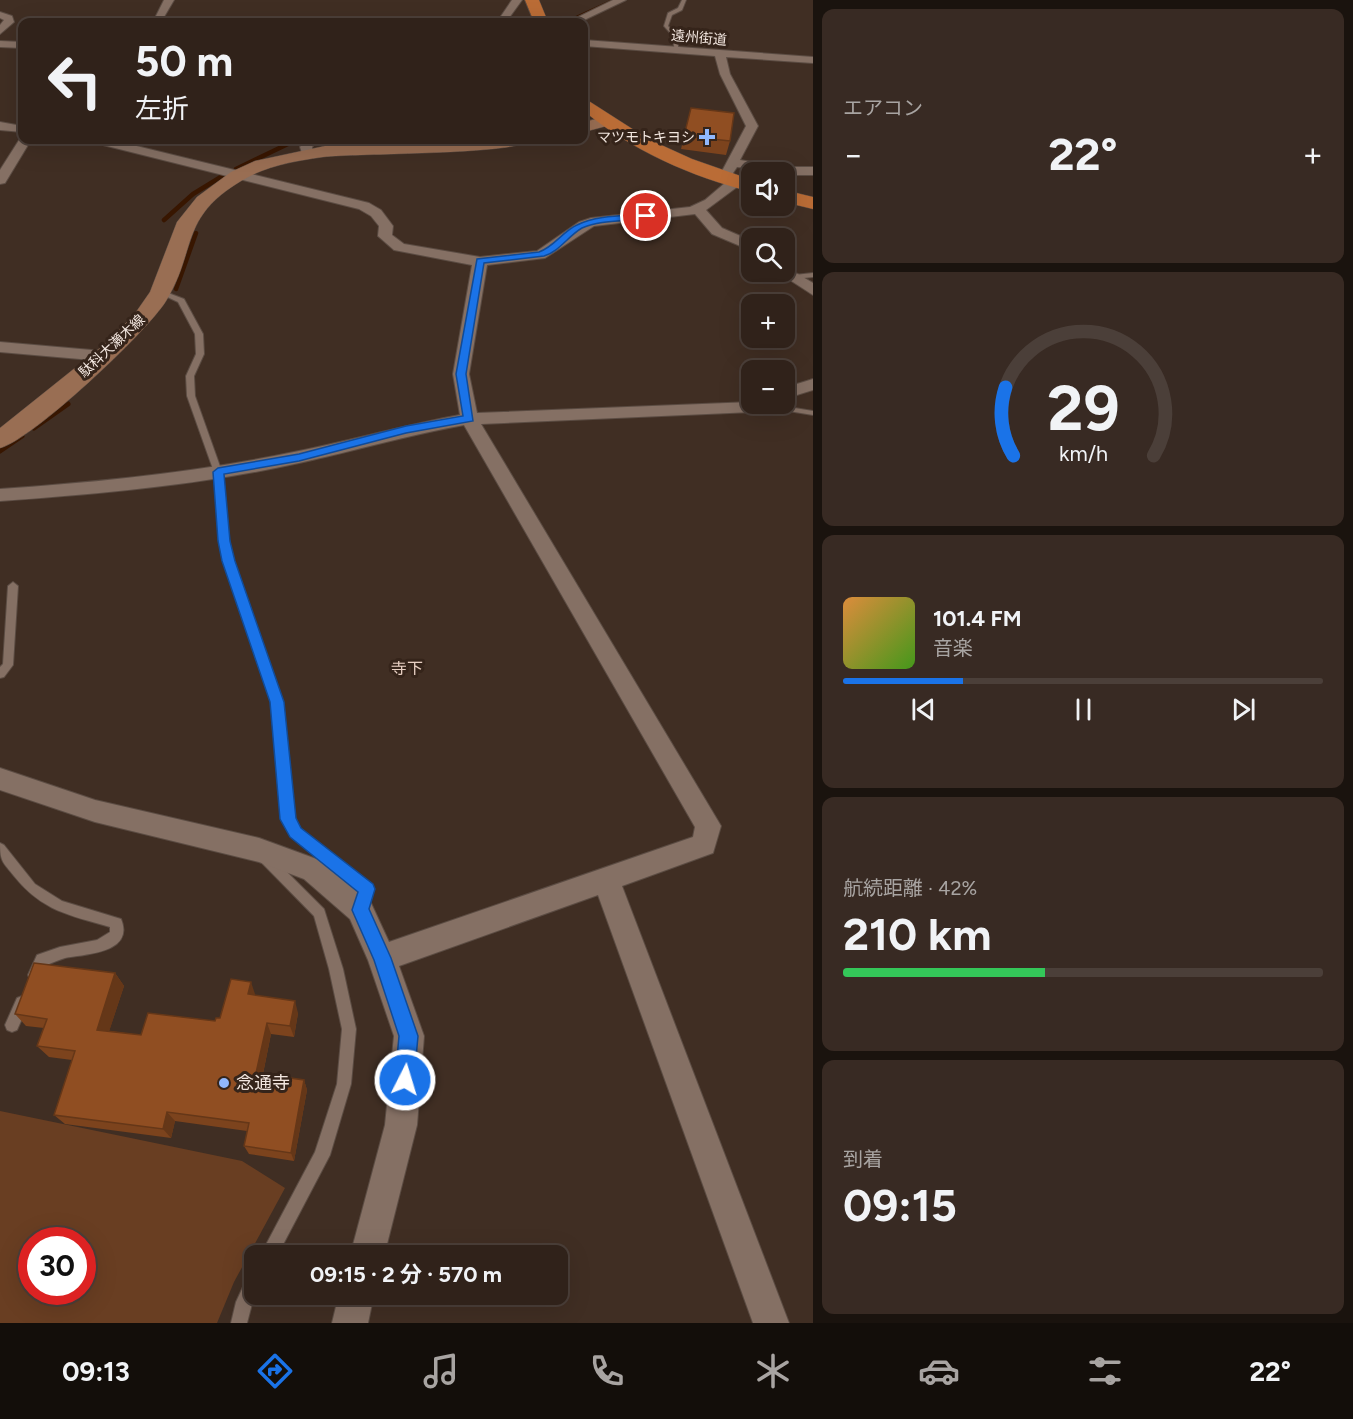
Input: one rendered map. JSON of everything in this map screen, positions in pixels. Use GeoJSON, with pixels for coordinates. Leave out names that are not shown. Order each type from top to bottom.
{"type":"FeatureCollection","features":[{"type":"Feature","properties":{"kind":"highway"},"geometry":{"type":"LineString","coordinates":[[532,0],[539,18]]}},
{"type":"Feature","properties":{"kind":"highway"},"geometry":{"type":"LineString","coordinates":[[588,106],[609,121],[676,158],[731,171],[741,178]]}},
{"type":"Feature","properties":{"kind":"highway"},"geometry":{"type":"LineString","coordinates":[[795,199],[813,203]]}},
{"type":"Feature","properties":{"kind":"main road"},"geometry":{"type":"LineString","coordinates":[[588,126],[609,121]]}},
{"type":"Feature","properties":{"kind":"main road","name":"駄科大瀬木線"},"geometry":{"type":"LineString","coordinates":[[0,440],[103,356],[150,309],[161,292],[182,232],[196,209],[216,189],[259,165],[309,146],[450,147],[481,144]]}},
{"type":"Feature","properties":{"kind":"street"},"geometry":{"type":"LineString","coordinates":[[159,18],[169,0]]}},
{"type":"Feature","properties":{"kind":"street"},"geometry":{"type":"LineString","coordinates":[[504,18],[517,0]]}},
{"type":"Feature","properties":{"kind":"street"},"geometry":{"type":"LineString","coordinates":[[582,18],[621,0]]}},
{"type":"Feature","properties":{"kind":"street"},"geometry":{"type":"LineString","coordinates":[[0,15],[9,18],[9,22],[0,31]]}},
{"type":"Feature","properties":{"kind":"street","name":"遠州街道"},"geometry":{"type":"LineString","coordinates":[[588,43],[720,55],[813,60]]}},
{"type":"Feature","properties":{"kind":"street"},"geometry":{"type":"LineString","coordinates":[[0,44],[18,45]]}},
{"type":"Feature","properties":{"kind":"street"},"geometry":{"type":"LineString","coordinates":[[127,144],[364,206],[376,213],[386,226],[386,236],[399,247],[480,261],[549,252],[578,227],[591,222],[698,209],[710,203],[732,184],[731,171],[752,126],[725,74],[720,55]]}},
{"type":"Feature","properties":{"kind":"street"},"geometry":{"type":"LineString","coordinates":[[0,126],[18,128]]}},
{"type":"Feature","properties":{"kind":"street"},"geometry":{"type":"LineString","coordinates":[[0,180],[22,144]]}},
{"type":"Feature","properties":{"kind":"street"},"geometry":{"type":"LineString","coordinates":[[731,171],[813,171]]}},
{"type":"Feature","properties":{"kind":"street"},"geometry":{"type":"LineString","coordinates":[[698,209],[717,231],[741,242]]}},
{"type":"Feature","properties":{"kind":"street"},"geometry":{"type":"LineString","coordinates":[[382,958],[704,845],[708,826],[469,418],[461,374],[480,261]]}},
{"type":"Feature","properties":{"kind":"street"},"geometry":{"type":"LineString","coordinates":[[795,278],[813,290]]}},
{"type":"Feature","properties":{"kind":"street"},"geometry":{"type":"LineString","coordinates":[[0,348],[103,356]]}},
{"type":"Feature","properties":{"kind":"street"},"geometry":{"type":"LineString","coordinates":[[795,393],[813,384]]}},
{"type":"Feature","properties":{"kind":"street"},"geometry":{"type":"LineString","coordinates":[[0,495],[116,487],[218,472],[299,458],[406,430],[469,418],[741,403]]}},
{"type":"Feature","properties":{"kind":"street"},"geometry":{"type":"LineString","coordinates":[[0,779],[95,811],[259,850],[313,870],[360,910],[382,958],[409,1036],[401,1125],[370,1245]]}},
{"type":"Feature","properties":{"kind":"street"},"geometry":{"type":"LineString","coordinates":[[606,881],[771,1323]]}},
{"type":"Feature","properties":{"kind":"street"},"geometry":{"type":"LineString","coordinates":[[350,1323],[354,1305]]}},
{"type":"Feature","properties":{"kind":"lane"},"geometry":{"type":"LineString","coordinates":[[677,51],[674,36],[666,26],[670,14],[680,9],[684,0]]}},
{"type":"Feature","properties":{"kind":"lane"},"geometry":{"type":"LineString","coordinates":[[795,274],[813,275]]}},
{"type":"Feature","properties":{"kind":"lane"},"geometry":{"type":"LineString","coordinates":[[161,292],[181,301],[199,334],[200,354],[190,375],[191,396],[218,472],[228,561],[277,702],[288,819],[295,832],[367,889],[360,910]]}},
{"type":"Feature","properties":{"kind":"lane"},"geometry":{"type":"LineString","coordinates":[[795,407],[813,413]]}},
{"type":"Feature","properties":{"kind":"lane"},"geometry":{"type":"LineString","coordinates":[[0,674],[8,665],[13,586]]}},
{"type":"Feature","properties":{"kind":"lane"},"geometry":{"type":"LineString","coordinates":[[0,849],[31,888],[59,906],[116,923],[117,934],[110,943],[97,948],[60,953],[42,960],[12,1025]]}},
{"type":"Feature","properties":{"kind":"lane"},"geometry":{"type":"LineString","coordinates":[[259,850],[319,913],[336,969],[349,1029],[344,1084],[322,1155],[274,1245]]}},
{"type":"Feature","properties":{"kind":"lane"},"geometry":{"type":"LineString","coordinates":[[239,1323],[244,1302]]}},
{"type":"Feature","properties":{"kind":"shaded area"},"geometry":{"type":"Polygon","coordinates":[[[0,1111],[242,1161],[285,1188],[254,1245],[244,1245],[244,1264],[217,1323],[0,1323],[0,1111]]]}},
{"type":"Feature","properties":{"kind":"building"},"geometry":{"type":"Polygon","coordinates":[[[691,108],[734,113],[730,141],[684,136],[691,108]]]}},
{"type":"Feature","properties":{"kind":"building"},"geometry":{"type":"Polygon","coordinates":[[[34,963],[115,973],[97,1030],[141,1035],[148,1013],[215,1021],[216,1018],[220,1018],[231,979],[251,982],[248,994],[295,1001],[290,1026],[267,1023],[256,1073],[304,1080],[291,1153],[244,1146],[249,1123],[167,1112],[163,1129],[54,1115],[75,1051],[37,1046],[47,1019],[15,1014],[34,963]]]}},
{"type":"Feature","properties":{"kind":"waterway"},"geometry":{"type":"LineString","coordinates":[[575,18],[614,0]]}},
{"type":"Feature","properties":{"kind":"waterway"},"geometry":{"type":"LineString","coordinates":[[236,169],[288,144]]}},
{"type":"Feature","properties":{"kind":"waterway"},"geometry":{"type":"LineString","coordinates":[[164,220],[193,194],[224,175]]}},
{"type":"Feature","properties":{"kind":"waterway"},"geometry":{"type":"LineString","coordinates":[[176,289],[196,233]]}},
{"type":"Feature","properties":{"kind":"waterway"},"geometry":{"type":"LineString","coordinates":[[34,428],[68,404]]}},
{"type":"Feature","properties":{"kind":"waterway"},"geometry":{"type":"LineString","coordinates":[[0,451],[22,436]]}},
{"type":"Feature","properties":{"kind":"place","name":"マツモトキヨシ"},"geometry":{"type":"Point","coordinates":[707,137]}},
{"type":"Feature","properties":{"kind":"place","name":"念通寺"},"geometry":{"type":"Point","coordinates":[224,1083]}},
{"type":"Feature","properties":{"kind":"district","name":"寺下"},"geometry":{"type":"Point","coordinates":[407,668]}},
{"type":"Feature","properties":{"kind":"route"},"geometry":{"type":"LineString","coordinates":[[405,1080],[409,1036],[382,958],[360,910],[367,889],[295,832],[285,810],[285,776],[277,702],[228,561],[218,472],[299,458],[406,430],[469,418],[461,374],[480,261],[540,255],[549,252],[578,227],[591,222],[646,216]]}}]}
